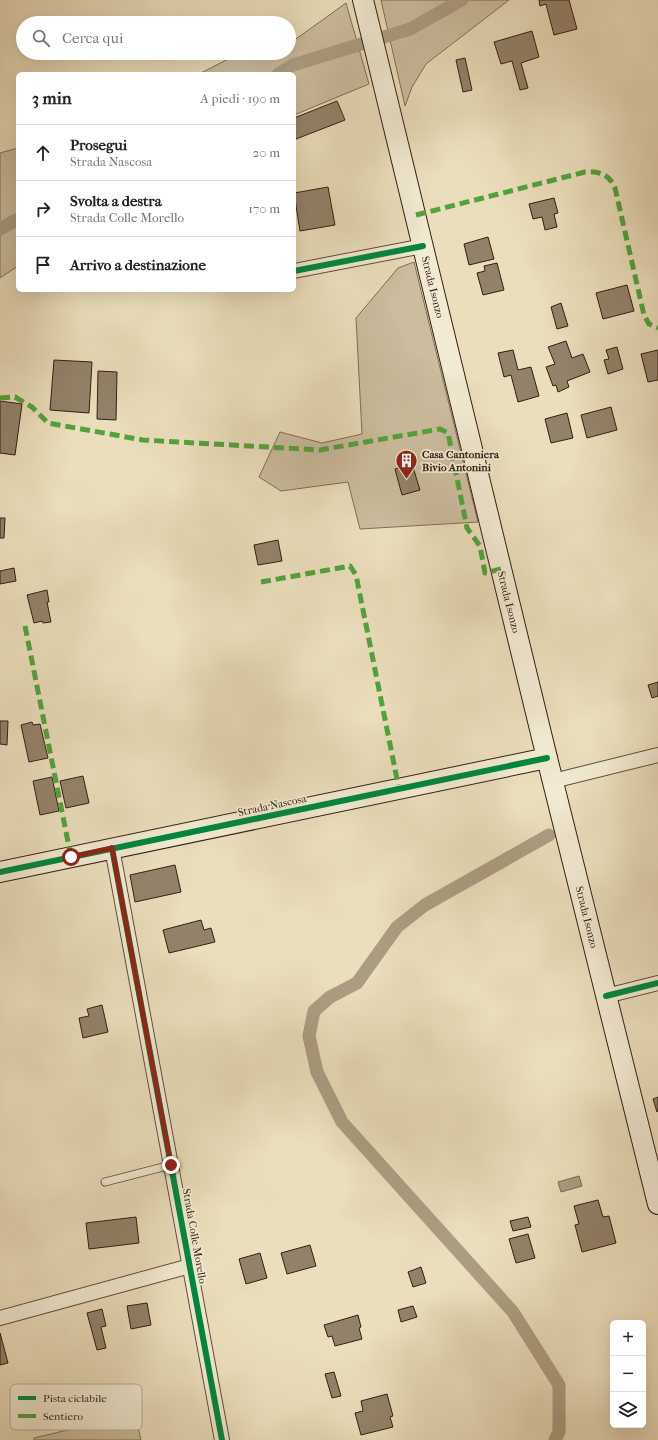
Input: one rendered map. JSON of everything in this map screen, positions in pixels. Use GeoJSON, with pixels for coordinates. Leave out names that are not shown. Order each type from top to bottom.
{"type":"FeatureCollection","features":[{"type":"Feature","properties":{"kind":"main road","name":"Strada Isonzo"},"geometry":{"type":"LineString","coordinates":[[364,6],[547,758],[658,1204]]}},
{"type":"Feature","properties":{"kind":"main road","name":"Strada Nascosa"},"geometry":{"type":"LineString","coordinates":[[0,872],[547,758]]}},
{"type":"Feature","properties":{"kind":"street"},"geometry":{"type":"LineString","coordinates":[[296,271],[423,246]]}},
{"type":"Feature","properties":{"kind":"street"},"geometry":{"type":"LineString","coordinates":[[553,781],[658,755]]}},
{"type":"Feature","properties":{"kind":"street","name":"Strada Colle Morello"},"geometry":{"type":"LineString","coordinates":[[112,848],[222,1440]]}},
{"type":"Feature","properties":{"kind":"street"},"geometry":{"type":"LineString","coordinates":[[606,996],[658,983]]}},
{"type":"Feature","properties":{"kind":"street"},"geometry":{"type":"LineString","coordinates":[[0,1318],[190,1266]]}},
{"type":"Feature","properties":{"kind":"lane"},"geometry":{"type":"LineString","coordinates":[[105,1182],[171,1165]]}},
{"type":"Feature","properties":{"kind":"shaded area"},"geometry":{"type":"Polygon","coordinates":[[[381,0],[509,0],[426,64],[412,87],[405,106],[381,0]]]}},
{"type":"Feature","properties":{"kind":"shaded area"},"geometry":{"type":"Polygon","coordinates":[[[346,3],[369,84],[296,114],[296,72],[203,72],[226,60],[296,60],[296,39],[346,3]]]}},
{"type":"Feature","properties":{"kind":"shaded area"},"geometry":{"type":"Polygon","coordinates":[[[16,149],[16,267],[0,278],[0,153],[16,149]]]}},
{"type":"Feature","properties":{"kind":"shaded area"},"geometry":{"type":"Polygon","coordinates":[[[414,262],[478,522],[360,529],[348,482],[281,491],[259,477],[280,432],[322,443],[362,434],[356,318],[398,268],[414,262]]]}},
{"type":"Feature","properties":{"kind":"shaded area"},"geometry":{"type":"Polygon","coordinates":[[[579,1176],[582,1186],[561,1192],[558,1182],[579,1176]]]}},
{"type":"Feature","properties":{"kind":"shaded area"},"geometry":{"type":"Polygon","coordinates":[[[68,1430],[139,1430],[141,1440],[34,1440],[34,1438],[68,1430]]]}},
{"type":"Feature","properties":{"kind":"building"},"geometry":{"type":"Polygon","coordinates":[[[539,0],[569,0],[577,29],[554,35],[546,4],[540,6],[539,0]]]}},
{"type":"Feature","properties":{"kind":"building"},"geometry":{"type":"Polygon","coordinates":[[[532,31],[539,57],[521,63],[528,88],[520,90],[512,61],[501,64],[494,42],[532,31]]]}},
{"type":"Feature","properties":{"kind":"building"},"geometry":{"type":"Polygon","coordinates":[[[465,58],[472,90],[463,92],[456,60],[465,58]]]}},
{"type":"Feature","properties":{"kind":"building"},"geometry":{"type":"Polygon","coordinates":[[[337,101],[345,120],[296,139],[296,117],[337,101]]]}},
{"type":"Feature","properties":{"kind":"building"},"geometry":{"type":"Polygon","coordinates":[[[328,187],[335,225],[300,231],[296,206],[296,193],[328,187]]]}},
{"type":"Feature","properties":{"kind":"building"},"geometry":{"type":"Polygon","coordinates":[[[554,198],[558,213],[554,214],[557,227],[545,230],[542,217],[533,219],[529,204],[554,198]]]}},
{"type":"Feature","properties":{"kind":"building"},"geometry":{"type":"Polygon","coordinates":[[[488,237],[494,259],[469,265],[464,244],[488,237]]]}},
{"type":"Feature","properties":{"kind":"building"},"geometry":{"type":"Polygon","coordinates":[[[497,263],[504,290],[483,295],[477,273],[485,271],[484,266],[497,263]]]}},
{"type":"Feature","properties":{"kind":"building"},"geometry":{"type":"Polygon","coordinates":[[[627,285],[634,311],[603,319],[596,293],[627,285]]]}},
{"type":"Feature","properties":{"kind":"building"},"geometry":{"type":"Polygon","coordinates":[[[561,303],[568,326],[557,329],[551,307],[561,303]]]}},
{"type":"Feature","properties":{"kind":"building"},"geometry":{"type":"Polygon","coordinates":[[[566,341],[572,358],[583,354],[590,372],[567,381],[569,387],[558,392],[556,385],[553,386],[546,367],[555,364],[548,347],[566,341]]]}},
{"type":"Feature","properties":{"kind":"building"},"geometry":{"type":"Polygon","coordinates":[[[617,347],[623,369],[608,374],[604,360],[609,359],[606,350],[617,347]]]}},
{"type":"Feature","properties":{"kind":"building"},"geometry":{"type":"Polygon","coordinates":[[[513,350],[518,370],[531,367],[539,396],[518,402],[511,375],[504,377],[498,353],[513,350]]]}},
{"type":"Feature","properties":{"kind":"building"},"geometry":{"type":"Polygon","coordinates":[[[658,350],[658,380],[648,382],[641,354],[658,350]]]}},
{"type":"Feature","properties":{"kind":"building"},"geometry":{"type":"Polygon","coordinates":[[[54,360],[92,362],[89,413],[50,410],[54,360]]]}},
{"type":"Feature","properties":{"kind":"building"},"geometry":{"type":"Polygon","coordinates":[[[98,371],[117,372],[116,420],[97,419],[98,371]]]}},
{"type":"Feature","properties":{"kind":"building"},"geometry":{"type":"Polygon","coordinates":[[[0,401],[22,404],[15,455],[0,453],[0,401]]]}},
{"type":"Feature","properties":{"kind":"building"},"geometry":{"type":"Polygon","coordinates":[[[611,407],[617,430],[587,438],[581,415],[611,407]]]}},
{"type":"Feature","properties":{"kind":"building"},"geometry":{"type":"Polygon","coordinates":[[[567,413],[573,438],[551,443],[545,419],[567,413]]]}},
{"type":"Feature","properties":{"kind":"building","name":"Casa Cantoniera Bivio Antonini"},"geometry":{"type":"Polygon","coordinates":[[[412,464],[420,490],[402,495],[395,469],[412,464]]]}},
{"type":"Feature","properties":{"kind":"building"},"geometry":{"type":"Polygon","coordinates":[[[0,518],[5,518],[4,538],[0,538],[0,518]]]}},
{"type":"Feature","properties":{"kind":"building"},"geometry":{"type":"Polygon","coordinates":[[[278,540],[282,561],[258,565],[254,545],[278,540]]]}},
{"type":"Feature","properties":{"kind":"building"},"geometry":{"type":"Polygon","coordinates":[[[14,568],[16,581],[0,584],[0,571],[14,568]]]}},
{"type":"Feature","properties":{"kind":"building"},"geometry":{"type":"Polygon","coordinates":[[[47,590],[49,602],[47,602],[51,622],[43,623],[42,621],[34,623],[27,595],[47,590]]]}},
{"type":"Feature","properties":{"kind":"building"},"geometry":{"type":"Polygon","coordinates":[[[658,682],[658,696],[652,698],[648,685],[658,682]]]}},
{"type":"Feature","properties":{"kind":"building"},"geometry":{"type":"Polygon","coordinates":[[[0,721],[8,721],[7,745],[0,744],[0,721]]]}},
{"type":"Feature","properties":{"kind":"building"},"geometry":{"type":"Polygon","coordinates":[[[32,722],[33,725],[40,724],[48,758],[29,762],[21,725],[32,722]]]}},
{"type":"Feature","properties":{"kind":"building"},"geometry":{"type":"Polygon","coordinates":[[[83,776],[89,803],[66,808],[60,781],[83,776]]]}},
{"type":"Feature","properties":{"kind":"building"},"geometry":{"type":"Polygon","coordinates":[[[52,777],[59,811],[40,815],[33,781],[52,777]]]}},
{"type":"Feature","properties":{"kind":"building"},"geometry":{"type":"Polygon","coordinates":[[[175,865],[181,892],[135,902],[130,875],[175,865]]]}},
{"type":"Feature","properties":{"kind":"building"},"geometry":{"type":"Polygon","coordinates":[[[201,920],[204,930],[211,928],[215,942],[169,953],[163,930],[201,920]]]}},
{"type":"Feature","properties":{"kind":"building"},"geometry":{"type":"Polygon","coordinates":[[[102,1005],[108,1032],[83,1038],[79,1018],[89,1016],[87,1009],[102,1005]]]}},
{"type":"Feature","properties":{"kind":"building"},"geometry":{"type":"Polygon","coordinates":[[[658,1097],[658,1111],[657,1112],[653,1099],[658,1097]]]}},
{"type":"Feature","properties":{"kind":"building"},"geometry":{"type":"Polygon","coordinates":[[[598,1200],[603,1217],[609,1216],[616,1243],[582,1252],[575,1225],[579,1224],[574,1206],[598,1200]]]}},
{"type":"Feature","properties":{"kind":"building"},"geometry":{"type":"Polygon","coordinates":[[[136,1217],[139,1243],[89,1249],[86,1223],[136,1217]]]}},
{"type":"Feature","properties":{"kind":"building"},"geometry":{"type":"Polygon","coordinates":[[[528,1217],[531,1227],[513,1231],[510,1221],[528,1217]]]}},
{"type":"Feature","properties":{"kind":"building"},"geometry":{"type":"Polygon","coordinates":[[[528,1234],[535,1258],[516,1263],[509,1239],[528,1234]]]}},
{"type":"Feature","properties":{"kind":"building"},"geometry":{"type":"Polygon","coordinates":[[[310,1245],[316,1266],[287,1274],[281,1253],[310,1245]]]}},
{"type":"Feature","properties":{"kind":"building"},"geometry":{"type":"Polygon","coordinates":[[[260,1253],[267,1278],[246,1284],[239,1259],[260,1253]]]}},
{"type":"Feature","properties":{"kind":"building"},"geometry":{"type":"Polygon","coordinates":[[[421,1267],[426,1283],[413,1287],[408,1272],[421,1267]]]}},
{"type":"Feature","properties":{"kind":"building"},"geometry":{"type":"Polygon","coordinates":[[[147,1303],[151,1325],[131,1329],[127,1306],[147,1303]]]}},
{"type":"Feature","properties":{"kind":"building"},"geometry":{"type":"Polygon","coordinates":[[[413,1306],[417,1317],[401,1322],[398,1310],[413,1306]]]}},
{"type":"Feature","properties":{"kind":"building"},"geometry":{"type":"Polygon","coordinates":[[[102,1309],[106,1326],[101,1327],[106,1348],[97,1350],[87,1313],[102,1309]]]}},
{"type":"Feature","properties":{"kind":"building"},"geometry":{"type":"Polygon","coordinates":[[[358,1315],[362,1339],[335,1346],[332,1336],[328,1337],[324,1325],[358,1315]]]}},
{"type":"Feature","properties":{"kind":"building"},"geometry":{"type":"Polygon","coordinates":[[[0,1333],[8,1363],[0,1365],[0,1333]]]}},
{"type":"Feature","properties":{"kind":"building"},"geometry":{"type":"Polygon","coordinates":[[[334,1372],[341,1396],[332,1398],[325,1374],[334,1372]]]}},
{"type":"Feature","properties":{"kind":"building"},"geometry":{"type":"Polygon","coordinates":[[[387,1394],[393,1416],[390,1417],[393,1427],[361,1435],[355,1413],[363,1411],[361,1401],[387,1394]]]}},
{"type":"Feature","properties":{"kind":"waterway"},"geometry":{"type":"LineString","coordinates":[[281,72],[293,65],[410,29],[462,0]]}},
{"type":"Feature","properties":{"kind":"waterway"},"geometry":{"type":"LineString","coordinates":[[0,229],[16,220]]}},
{"type":"Feature","properties":{"kind":"waterway"},"geometry":{"type":"LineString","coordinates":[[549,835],[425,905],[397,927],[357,983],[330,997],[314,1011],[309,1036],[317,1072],[342,1122],[513,1312],[559,1385],[559,1432],[555,1440]]}},
{"type":"Feature","properties":{"kind":"marked path"},"geometry":{"type":"LineString","coordinates":[[416,215],[585,172],[603,174],[610,179],[615,188],[644,315],[649,324],[658,328]]}},
{"type":"Feature","properties":{"kind":"marked path"},"geometry":{"type":"LineString","coordinates":[[0,398],[15,397],[32,407],[48,423],[143,440],[320,450],[440,429],[448,433],[467,528],[480,546],[485,573],[501,569]]}},
{"type":"Feature","properties":{"kind":"marked path"},"geometry":{"type":"LineString","coordinates":[[261,582],[350,566],[356,575],[399,789]]}},
{"type":"Feature","properties":{"kind":"marked path"},"geometry":{"type":"LineString","coordinates":[[25,626],[71,857]]}},
{"type":"Feature","properties":{"kind":"cycle path"},"geometry":{"type":"LineString","coordinates":[[296,271],[423,246]]}},
{"type":"Feature","properties":{"kind":"cycle path"},"geometry":{"type":"LineString","coordinates":[[0,872],[547,758]]}},
{"type":"Feature","properties":{"kind":"cycle path"},"geometry":{"type":"LineString","coordinates":[[112,848],[222,1440]]}},
{"type":"Feature","properties":{"kind":"cycle path"},"geometry":{"type":"LineString","coordinates":[[606,996],[658,983]]}},
{"type":"Feature","properties":{"kind":"place","name":"Casa Cantoniera Bivio Antonini"},"geometry":{"type":"Point","coordinates":[407,480]}},
{"type":"Feature","properties":{"kind":"route"},"geometry":{"type":"LineString","coordinates":[[71,857],[112,848],[171,1165]]}}]}
